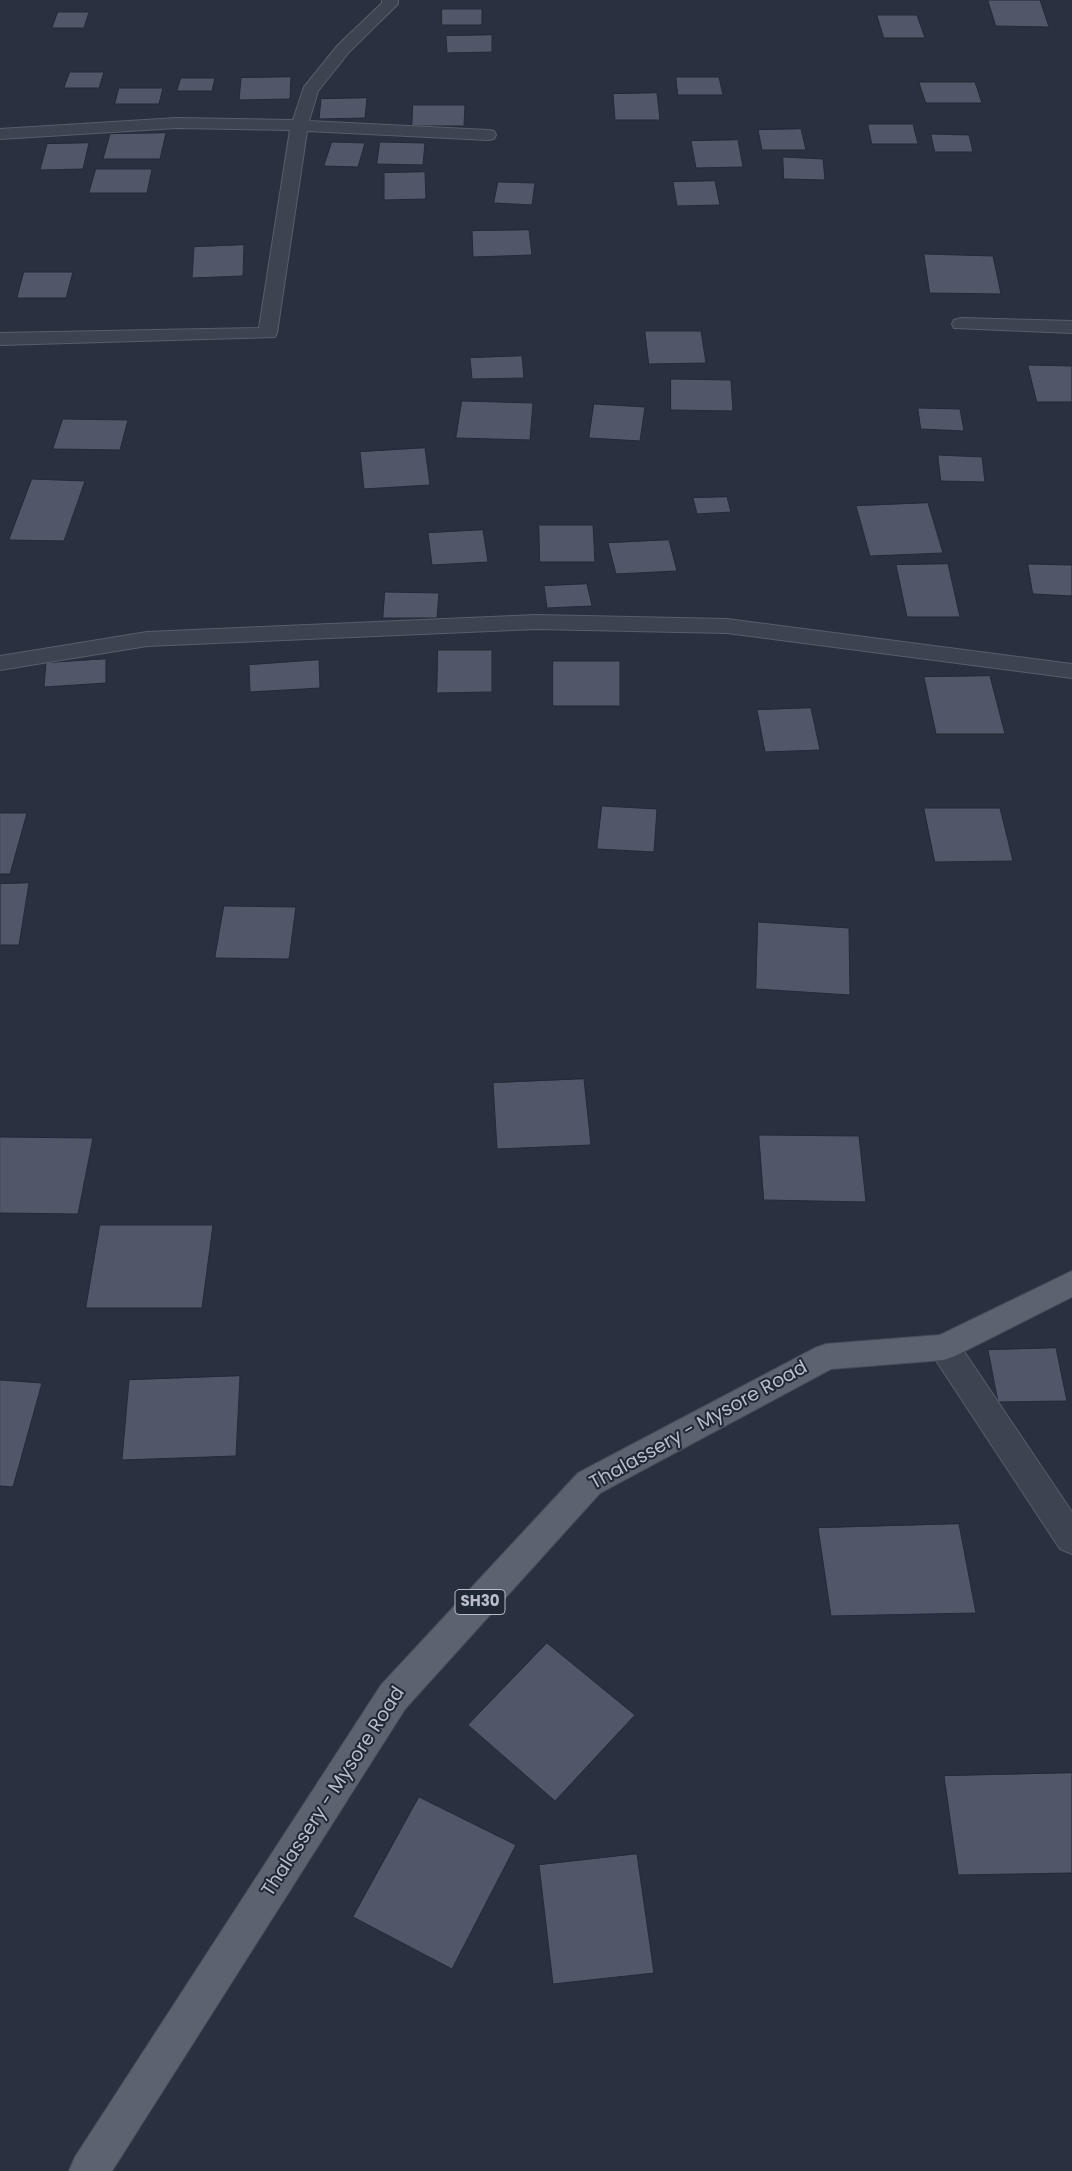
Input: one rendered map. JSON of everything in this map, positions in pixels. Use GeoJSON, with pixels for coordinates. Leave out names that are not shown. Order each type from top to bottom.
{"type":"FeatureCollection","features":[{"type":"Feature","properties":{"kind":"main road","name":"Thalassery - Mysore Road"},"geometry":{"type":"LineString","coordinates":[[89,2171],[393,1697],[588,1483],[826,1357],[944,1347],[1072,1283]]}},
{"type":"Feature","properties":{"kind":"street"},"geometry":{"type":"LineString","coordinates":[[0,338],[268,334],[299,126],[310,90],[344,48],[390,4],[390,0]]}},
{"type":"Feature","properties":{"kind":"street"},"geometry":{"type":"LineString","coordinates":[[0,134],[177,123],[299,126],[488,135]]}},
{"type":"Feature","properties":{"kind":"street"},"geometry":{"type":"LineString","coordinates":[[961,324],[1072,328]]}},
{"type":"Feature","properties":{"kind":"street"},"geometry":{"type":"LineString","coordinates":[[0,663],[147,639],[536,622],[726,626],[1072,671]]}},
{"type":"Feature","properties":{"kind":"street"},"geometry":{"type":"LineString","coordinates":[[944,1347],[1072,1539]]}},
{"type":"Feature","properties":{"kind":"building"},"geometry":{"type":"Polygon","coordinates":[[[988,0],[1040,0],[1049,27],[996,26],[988,0]]]}},
{"type":"Feature","properties":{"kind":"building"},"geometry":{"type":"Polygon","coordinates":[[[442,9],[482,9],[482,25],[442,25],[442,9]]]}},
{"type":"Feature","properties":{"kind":"building"},"geometry":{"type":"Polygon","coordinates":[[[58,12],[89,12],[84,28],[52,28],[58,12]]]}},
{"type":"Feature","properties":{"kind":"building"},"geometry":{"type":"Polygon","coordinates":[[[877,15],[917,15],[925,38],[884,38],[877,15]]]}},
{"type":"Feature","properties":{"kind":"building"},"geometry":{"type":"Polygon","coordinates":[[[492,35],[492,52],[447,53],[446,36],[492,35]]]}},
{"type":"Feature","properties":{"kind":"building"},"geometry":{"type":"Polygon","coordinates":[[[70,72],[104,72],[99,88],[64,88],[70,72]]]}},
{"type":"Feature","properties":{"kind":"building"},"geometry":{"type":"Polygon","coordinates":[[[291,77],[290,99],[239,100],[241,78],[291,77]]]}},
{"type":"Feature","properties":{"kind":"building"},"geometry":{"type":"Polygon","coordinates":[[[676,77],[719,77],[723,95],[678,95],[676,77]]]}},
{"type":"Feature","properties":{"kind":"building"},"geometry":{"type":"Polygon","coordinates":[[[181,78],[215,78],[212,91],[177,91],[181,78]]]}},
{"type":"Feature","properties":{"kind":"building"},"geometry":{"type":"Polygon","coordinates":[[[919,82],[975,82],[982,103],[926,103],[919,82]]]}},
{"type":"Feature","properties":{"kind":"building"},"geometry":{"type":"Polygon","coordinates":[[[119,88],[163,88],[159,104],[115,104],[119,88]]]}},
{"type":"Feature","properties":{"kind":"building"},"geometry":{"type":"Polygon","coordinates":[[[657,93],[660,120],[615,120],[613,94],[657,93]]]}},
{"type":"Feature","properties":{"kind":"building"},"geometry":{"type":"Polygon","coordinates":[[[367,98],[365,118],[319,119],[321,99],[367,98]]]}},
{"type":"Feature","properties":{"kind":"building"},"geometry":{"type":"Polygon","coordinates":[[[413,105],[465,105],[464,126],[412,126],[413,105]]]}},
{"type":"Feature","properties":{"kind":"building"},"geometry":{"type":"Polygon","coordinates":[[[868,124],[913,124],[918,144],[872,144],[868,124]]]}},
{"type":"Feature","properties":{"kind":"building"},"geometry":{"type":"Polygon","coordinates":[[[801,129],[806,150],[762,150],[758,130],[801,129]]]}},
{"type":"Feature","properties":{"kind":"building"},"geometry":{"type":"Polygon","coordinates":[[[166,133],[160,159],[103,159],[110,134],[166,133]]]}},
{"type":"Feature","properties":{"kind":"building"},"geometry":{"type":"Polygon","coordinates":[[[931,134],[969,135],[973,152],[935,152],[931,134]]]}},
{"type":"Feature","properties":{"kind":"building"},"geometry":{"type":"Polygon","coordinates":[[[738,140],[743,167],[696,168],[691,141],[738,140]]]}},
{"type":"Feature","properties":{"kind":"building"},"geometry":{"type":"Polygon","coordinates":[[[332,142],[365,143],[358,167],[324,166],[332,142]]]}},
{"type":"Feature","properties":{"kind":"building"},"geometry":{"type":"Polygon","coordinates":[[[380,142],[425,143],[423,165],[377,164],[380,142]]]}},
{"type":"Feature","properties":{"kind":"building"},"geometry":{"type":"Polygon","coordinates":[[[89,143],[83,169],[40,170],[47,144],[89,143]]]}},
{"type":"Feature","properties":{"kind":"building"},"geometry":{"type":"Polygon","coordinates":[[[783,157],[823,159],[825,180],[784,179],[783,157]]]}},
{"type":"Feature","properties":{"kind":"building"},"geometry":{"type":"Polygon","coordinates":[[[96,169],[152,169],[147,193],[89,193],[96,169]]]}},
{"type":"Feature","properties":{"kind":"building"},"geometry":{"type":"Polygon","coordinates":[[[425,172],[426,199],[384,200],[384,173],[425,172]]]}},
{"type":"Feature","properties":{"kind":"building"},"geometry":{"type":"Polygon","coordinates":[[[715,181],[720,205],[677,206],[673,182],[715,181]]]}},
{"type":"Feature","properties":{"kind":"building"},"geometry":{"type":"Polygon","coordinates":[[[498,182],[535,183],[532,205],[494,203],[498,182]]]}},
{"type":"Feature","properties":{"kind":"building"},"geometry":{"type":"Polygon","coordinates":[[[529,230],[532,255],[473,257],[472,231],[529,230]]]}},
{"type":"Feature","properties":{"kind":"building"},"geometry":{"type":"Polygon","coordinates":[[[244,245],[243,276],[192,278],[194,247],[244,245]]]}},
{"type":"Feature","properties":{"kind":"building"},"geometry":{"type":"Polygon","coordinates":[[[924,254],[993,256],[1001,294],[930,293],[924,254]]]}},
{"type":"Feature","properties":{"kind":"building"},"geometry":{"type":"Polygon","coordinates":[[[24,272],[73,272],[66,298],[17,298],[24,272]]]}},
{"type":"Feature","properties":{"kind":"building"},"geometry":{"type":"Polygon","coordinates":[[[645,331],[701,331],[706,363],[649,364],[645,331]]]}},
{"type":"Feature","properties":{"kind":"building"},"geometry":{"type":"Polygon","coordinates":[[[522,356],[524,378],[472,379],[470,358],[522,356]]]}},
{"type":"Feature","properties":{"kind":"building"},"geometry":{"type":"Polygon","coordinates":[[[1028,365],[1072,366],[1072,402],[1037,402],[1028,365]]]}},
{"type":"Feature","properties":{"kind":"building"},"geometry":{"type":"Polygon","coordinates":[[[671,379],[731,380],[733,411],[671,410],[671,379]]]}},
{"type":"Feature","properties":{"kind":"building"},"geometry":{"type":"Polygon","coordinates":[[[462,401],[533,403],[530,440],[456,438],[462,401]]]}},
{"type":"Feature","properties":{"kind":"building"},"geometry":{"type":"Polygon","coordinates":[[[594,404],[645,407],[640,441],[589,438],[594,404]]]}},
{"type":"Feature","properties":{"kind":"building"},"geometry":{"type":"Polygon","coordinates":[[[918,408],[960,409],[964,431],[921,429],[918,408]]]}},
{"type":"Feature","properties":{"kind":"building"},"geometry":{"type":"Polygon","coordinates":[[[63,419],[128,420],[120,450],[53,449],[63,419]]]}},
{"type":"Feature","properties":{"kind":"building"},"geometry":{"type":"Polygon","coordinates":[[[425,448],[430,485],[364,489],[360,452],[425,448]]]}},
{"type":"Feature","properties":{"kind":"building"},"geometry":{"type":"Polygon","coordinates":[[[938,455],[982,457],[985,482],[941,481],[938,455]]]}},
{"type":"Feature","properties":{"kind":"building"},"geometry":{"type":"Polygon","coordinates":[[[32,479],[85,481],[64,541],[9,540],[32,479]]]}},
{"type":"Feature","properties":{"kind":"building"},"geometry":{"type":"Polygon","coordinates":[[[727,497],[731,512],[697,514],[693,498],[727,497]]]}},
{"type":"Feature","properties":{"kind":"building"},"geometry":{"type":"Polygon","coordinates":[[[928,503],[943,553],[870,556],[856,506],[928,503]]]}},
{"type":"Feature","properties":{"kind":"building"},"geometry":{"type":"Polygon","coordinates":[[[539,525],[593,525],[595,562],[540,562],[539,525]]]}},
{"type":"Feature","properties":{"kind":"building"},"geometry":{"type":"Polygon","coordinates":[[[483,530],[488,562],[432,565],[428,533],[483,530]]]}},
{"type":"Feature","properties":{"kind":"building"},"geometry":{"type":"Polygon","coordinates":[[[669,540],[677,571],[616,574],[608,543],[669,540]]]}},
{"type":"Feature","properties":{"kind":"building"},"geometry":{"type":"Polygon","coordinates":[[[948,564],[960,617],[907,617],[896,565],[948,564]]]}},
{"type":"Feature","properties":{"kind":"building"},"geometry":{"type":"Polygon","coordinates":[[[1028,564],[1072,565],[1072,596],[1033,594],[1028,564]]]}},
{"type":"Feature","properties":{"kind":"building"},"geometry":{"type":"Polygon","coordinates":[[[587,584],[592,606],[547,608],[544,586],[587,584]]]}},
{"type":"Feature","properties":{"kind":"building"},"geometry":{"type":"Polygon","coordinates":[[[385,592],[439,593],[437,618],[383,618],[385,592]]]}},
{"type":"Feature","properties":{"kind":"building"},"geometry":{"type":"Polygon","coordinates":[[[438,650],[492,650],[492,692],[437,693],[438,650]]]}},
{"type":"Feature","properties":{"kind":"building"},"geometry":{"type":"Polygon","coordinates":[[[106,659],[106,683],[44,687],[46,663],[106,659]]]}},
{"type":"Feature","properties":{"kind":"building"},"geometry":{"type":"Polygon","coordinates":[[[319,660],[320,688],[250,692],[249,665],[319,660]]]}},
{"type":"Feature","properties":{"kind":"building"},"geometry":{"type":"Polygon","coordinates":[[[553,661],[620,661],[620,706],[553,706],[553,661]]]}},
{"type":"Feature","properties":{"kind":"building"},"geometry":{"type":"Polygon","coordinates":[[[990,676],[1005,734],[936,734],[924,677],[990,676]]]}},
{"type":"Feature","properties":{"kind":"building"},"geometry":{"type":"Polygon","coordinates":[[[811,708],[820,750],[765,752],[757,710],[811,708]]]}},
{"type":"Feature","properties":{"kind":"building"},"geometry":{"type":"Polygon","coordinates":[[[602,806],[657,809],[654,852],[597,849],[602,806]]]}},
{"type":"Feature","properties":{"kind":"building"},"geometry":{"type":"Polygon","coordinates":[[[924,808],[1000,808],[1013,861],[935,862],[924,808]]]}},
{"type":"Feature","properties":{"kind":"building"},"geometry":{"type":"Polygon","coordinates":[[[0,813],[27,813],[10,874],[0,874],[0,813]]]}},
{"type":"Feature","properties":{"kind":"building"},"geometry":{"type":"Polygon","coordinates":[[[29,883],[19,945],[0,945],[0,884],[29,883]]]}},
{"type":"Feature","properties":{"kind":"building"},"geometry":{"type":"Polygon","coordinates":[[[224,906],[296,907],[289,959],[215,958],[224,906]]]}},
{"type":"Feature","properties":{"kind":"building"},"geometry":{"type":"Polygon","coordinates":[[[758,922],[849,928],[850,995],[756,989],[758,922]]]}},
{"type":"Feature","properties":{"kind":"building"},"geometry":{"type":"Polygon","coordinates":[[[584,1079],[591,1145],[497,1149],[493,1083],[584,1079]]]}},
{"type":"Feature","properties":{"kind":"building"},"geometry":{"type":"Polygon","coordinates":[[[759,1135],[859,1136],[866,1202],[764,1200],[759,1135]]]}},
{"type":"Feature","properties":{"kind":"building"},"geometry":{"type":"Polygon","coordinates":[[[0,1137],[93,1138],[78,1214],[0,1213],[0,1137]]]}},
{"type":"Feature","properties":{"kind":"building"},"geometry":{"type":"Polygon","coordinates":[[[100,1225],[213,1225],[202,1308],[86,1308],[100,1225]]]}},
{"type":"Feature","properties":{"kind":"building"},"geometry":{"type":"Polygon","coordinates":[[[1056,1348],[1067,1401],[998,1402],[988,1350],[1056,1348]]]}},
{"type":"Feature","properties":{"kind":"building"},"geometry":{"type":"Polygon","coordinates":[[[240,1376],[236,1456],[122,1460],[129,1380],[240,1376]]]}},
{"type":"Feature","properties":{"kind":"building"},"geometry":{"type":"Polygon","coordinates":[[[0,1380],[42,1383],[13,1487],[0,1486],[0,1380]]]}},
{"type":"Feature","properties":{"kind":"building"},"geometry":{"type":"Polygon","coordinates":[[[959,1524],[976,1613],[831,1616],[818,1528],[959,1524]]]}},
{"type":"Feature","properties":{"kind":"building"},"geometry":{"type":"Polygon","coordinates":[[[547,1643],[635,1715],[555,1801],[468,1725],[547,1643]]]}},
{"type":"Feature","properties":{"kind":"building"},"geometry":{"type":"Polygon","coordinates":[[[1072,1773],[1072,1873],[958,1875],[944,1776],[1072,1773]]]}},
{"type":"Feature","properties":{"kind":"building"},"geometry":{"type":"Polygon","coordinates":[[[419,1797],[516,1845],[452,1969],[353,1917],[419,1797]]]}},
{"type":"Feature","properties":{"kind":"building"},"geometry":{"type":"Polygon","coordinates":[[[637,1854],[654,1973],[553,1984],[539,1865],[637,1854]]]}}]}
